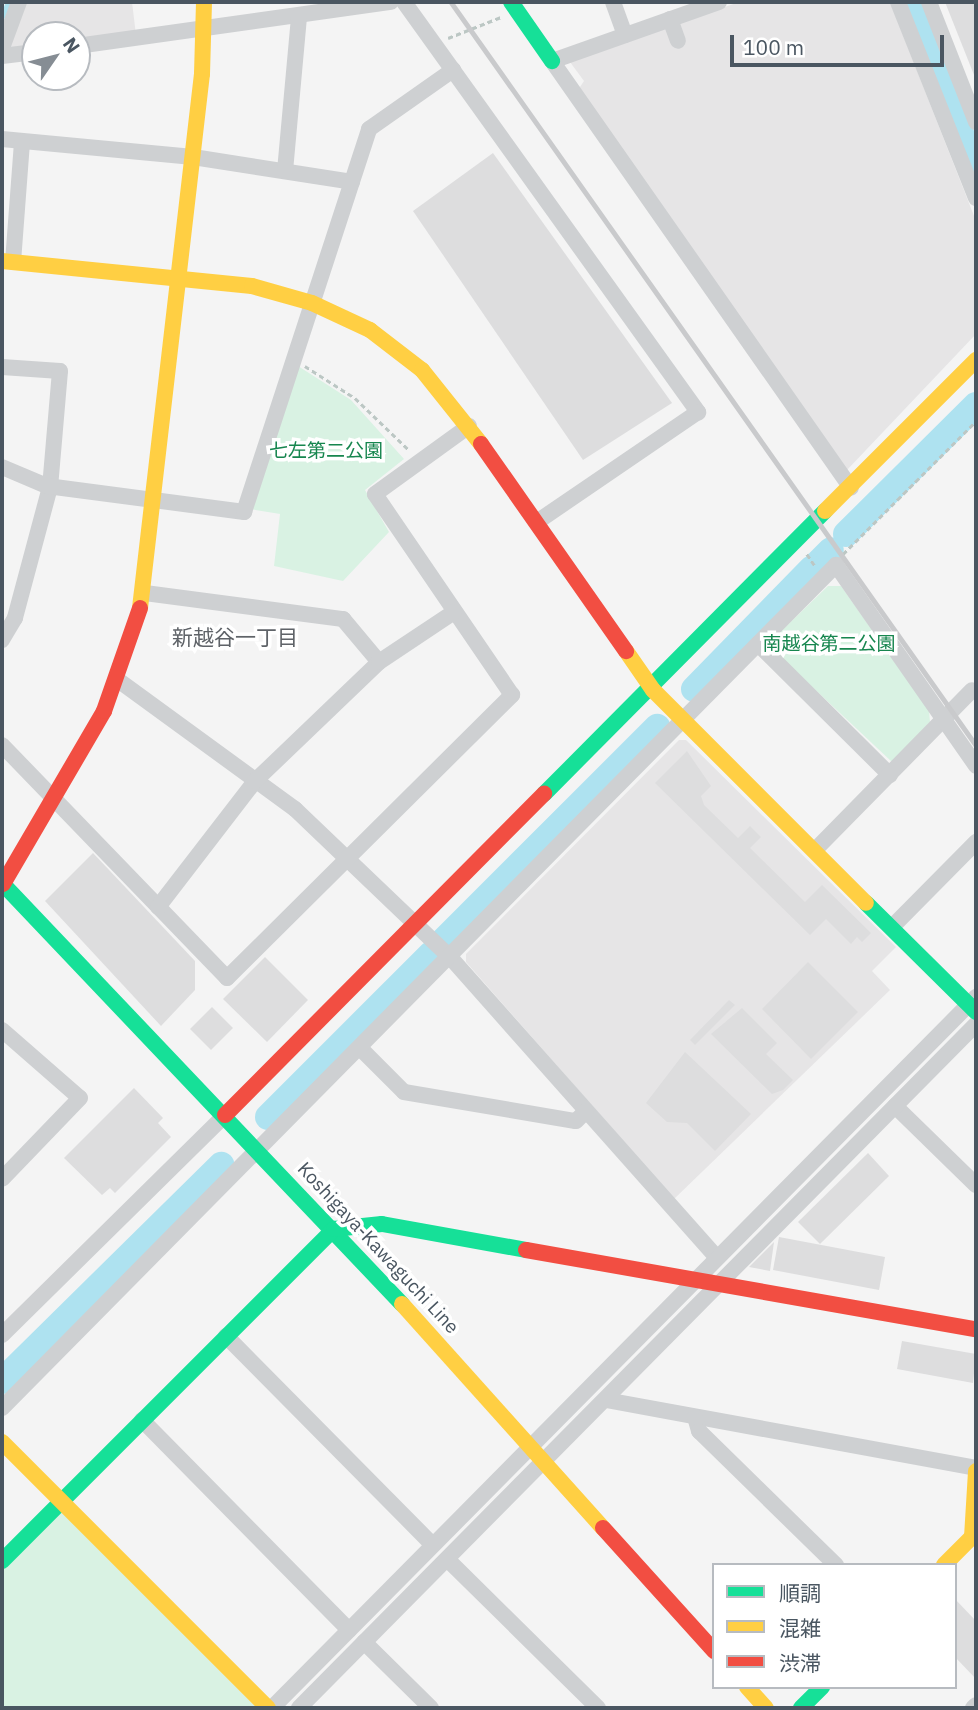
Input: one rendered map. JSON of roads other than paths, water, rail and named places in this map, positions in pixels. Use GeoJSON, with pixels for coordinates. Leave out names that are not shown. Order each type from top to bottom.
{"type":"FeatureCollection","features":[{"type":"Feature","properties":{"kind":"street"},"geometry":{"type":"LineString","coordinates":[[2,48],[19,2]]}},
{"type":"Feature","properties":{"kind":"street"},"geometry":{"type":"LineString","coordinates":[[2,885],[118,680],[145,593],[193,157],[204,2]]}},
{"type":"Feature","properties":{"kind":"street"},"geometry":{"type":"LineString","coordinates":[[91,44],[391,2]]}},
{"type":"Feature","properties":{"kind":"street"},"geometry":{"type":"LineString","coordinates":[[404,2],[698,412],[538,521]]}},
{"type":"Feature","properties":{"kind":"street"},"geometry":{"type":"LineString","coordinates":[[613,2],[625,35]]}},
{"type":"Feature","properties":{"kind":"street"},"geometry":{"type":"LineString","coordinates":[[898,2],[976,198]]}},
{"type":"Feature","properties":{"kind":"street"},"geometry":{"type":"LineString","coordinates":[[929,2],[976,122]]}},
{"type":"Feature","properties":{"kind":"street"},"geometry":{"type":"LineString","coordinates":[[552,61],[714,3]]}},
{"type":"Feature","properties":{"kind":"street"},"geometry":{"type":"LineString","coordinates":[[514,6],[851,488]]}},
{"type":"Feature","properties":{"kind":"street"},"geometry":{"type":"LineString","coordinates":[[285,171],[299,16]]}},
{"type":"Feature","properties":{"kind":"street"},"geometry":{"type":"LineString","coordinates":[[670,19],[678,41]]}},
{"type":"Feature","properties":{"kind":"street"},"geometry":{"type":"LineString","coordinates":[[2,56],[21,54]]}},
{"type":"Feature","properties":{"kind":"street"},"geometry":{"type":"LineString","coordinates":[[2,467],[50,487],[244,512],[369,129],[453,70]]}},
{"type":"Feature","properties":{"kind":"street"},"geometry":{"type":"LineString","coordinates":[[2,139],[193,157],[352,182]]}},
{"type":"Feature","properties":{"kind":"street"},"geometry":{"type":"LineString","coordinates":[[2,1442],[270,1708],[716,1257],[974,1005],[653,690],[538,521],[469,426],[422,370],[370,330],[312,303],[179,276],[7,261],[22,141]]}},
{"type":"Feature","properties":{"kind":"street"},"geometry":{"type":"LineString","coordinates":[[2,1335],[416,928],[976,360]]}},
{"type":"Feature","properties":{"kind":"street"},"geometry":{"type":"LineString","coordinates":[[2,366],[60,371],[50,487],[15,618],[2,640]]}},
{"type":"Feature","properties":{"kind":"street"},"geometry":{"type":"LineString","coordinates":[[2,745],[227,978],[512,695],[375,494],[469,426]]}},
{"type":"Feature","properties":{"kind":"street"},"geometry":{"type":"LineString","coordinates":[[2,1408],[836,565],[976,766]]}},
{"type":"Feature","properties":{"kind":"street"},"geometry":{"type":"LineString","coordinates":[[145,593],[343,619],[379,662]]}},
{"type":"Feature","properties":{"kind":"street"},"geometry":{"type":"LineString","coordinates":[[2,606],[15,618]]}},
{"type":"Feature","properties":{"kind":"street"},"geometry":{"type":"LineString","coordinates":[[158,907],[255,781],[379,662],[454,612]]}},
{"type":"Feature","properties":{"kind":"street"},"geometry":{"type":"LineString","coordinates":[[758,644],[890,775]]}},
{"type":"Feature","properties":{"kind":"street"},"geometry":{"type":"LineString","coordinates":[[118,680],[295,809],[416,928],[450,957],[716,1257]]}},
{"type":"Feature","properties":{"kind":"street"},"geometry":{"type":"LineString","coordinates":[[816,850],[943,720],[975,692]]}},
{"type":"Feature","properties":{"kind":"street"},"geometry":{"type":"LineString","coordinates":[[892,927],[976,842]]}},
{"type":"Feature","properties":{"kind":"street","name":"Koshigaya-Kawaguchi Line"},"geometry":{"type":"LineString","coordinates":[[2,885],[334,1229],[712,1649]]}},
{"type":"Feature","properties":{"kind":"street"},"geometry":{"type":"LineString","coordinates":[[299,1708],[976,1024]]}},
{"type":"Feature","properties":{"kind":"street"},"geometry":{"type":"LineString","coordinates":[[2,1030],[80,1098],[2,1179]]}},
{"type":"Feature","properties":{"kind":"street"},"geometry":{"type":"LineString","coordinates":[[360,1048],[404,1092],[576,1121],[586,1111]]}},
{"type":"Feature","properties":{"kind":"street"},"geometry":{"type":"LineString","coordinates":[[895,1106],[976,1185]]}},
{"type":"Feature","properties":{"kind":"street"},"geometry":{"type":"LineString","coordinates":[[2,1561],[334,1229],[382,1224],[976,1329]]}},
{"type":"Feature","properties":{"kind":"street"},"geometry":{"type":"LineString","coordinates":[[226,1336],[432,1544]]}},
{"type":"Feature","properties":{"kind":"street"},"geometry":{"type":"LineString","coordinates":[[606,1400],[976,1469],[974,1539],[946,1563]]}},
{"type":"Feature","properties":{"kind":"street"},"geometry":{"type":"LineString","coordinates":[[695,1417],[699,1431],[834,1563]]}},
{"type":"Feature","properties":{"kind":"street"},"geometry":{"type":"LineString","coordinates":[[142,1420],[349,1630]]}},
{"type":"Feature","properties":{"kind":"street"},"geometry":{"type":"LineString","coordinates":[[447,1559],[598,1708]]}},
{"type":"Feature","properties":{"kind":"street"},"geometry":{"type":"LineString","coordinates":[[364,1642],[431,1708]]}},
{"type":"Feature","properties":{"kind":"street"},"geometry":{"type":"LineString","coordinates":[[749,1689],[766,1708]]}},
{"type":"Feature","properties":{"kind":"street"},"geometry":{"type":"LineString","coordinates":[[801,1708],[820,1689]]}},
{"type":"Feature","properties":{"kind":"waterway"},"geometry":{"type":"LineString","coordinates":[[2,17],[8,2]]}},
{"type":"Feature","properties":{"kind":"waterway"},"geometry":{"type":"LineString","coordinates":[[909,2],[976,171]]}},
{"type":"Feature","properties":{"kind":"waterway"},"geometry":{"type":"LineString","coordinates":[[846,534],[976,405]]}},
{"type":"Feature","properties":{"kind":"waterway"},"geometry":{"type":"LineString","coordinates":[[818,563],[831,550]]}},
{"type":"Feature","properties":{"kind":"waterway"},"geometry":{"type":"LineString","coordinates":[[694,689],[811,569]]}},
{"type":"Feature","properties":{"kind":"waterway"},"geometry":{"type":"LineString","coordinates":[[443,941],[657,727]]}},
{"type":"Feature","properties":{"kind":"waterway"},"geometry":{"type":"LineString","coordinates":[[268,1117],[431,954]]}},
{"type":"Feature","properties":{"kind":"waterway"},"geometry":{"type":"LineString","coordinates":[[2,1381],[221,1165]]}},
{"type":"Feature","properties":{"kind":"railway"},"geometry":{"type":"LineString","coordinates":[[451,2],[976,745]]}},
{"type":"Feature","properties":{"kind":"district","name":"新越谷一丁目"},"geometry":{"type":"Point","coordinates":[235,637]}},
{"type":"Feature","properties":{"kind":"park label","name":"七左第二公園"},"geometry":{"type":"Point","coordinates":[326,451]}},
{"type":"Feature","properties":{"kind":"park label","name":"南越谷第二公園"},"geometry":{"type":"Point","coordinates":[829,644]}}]}
